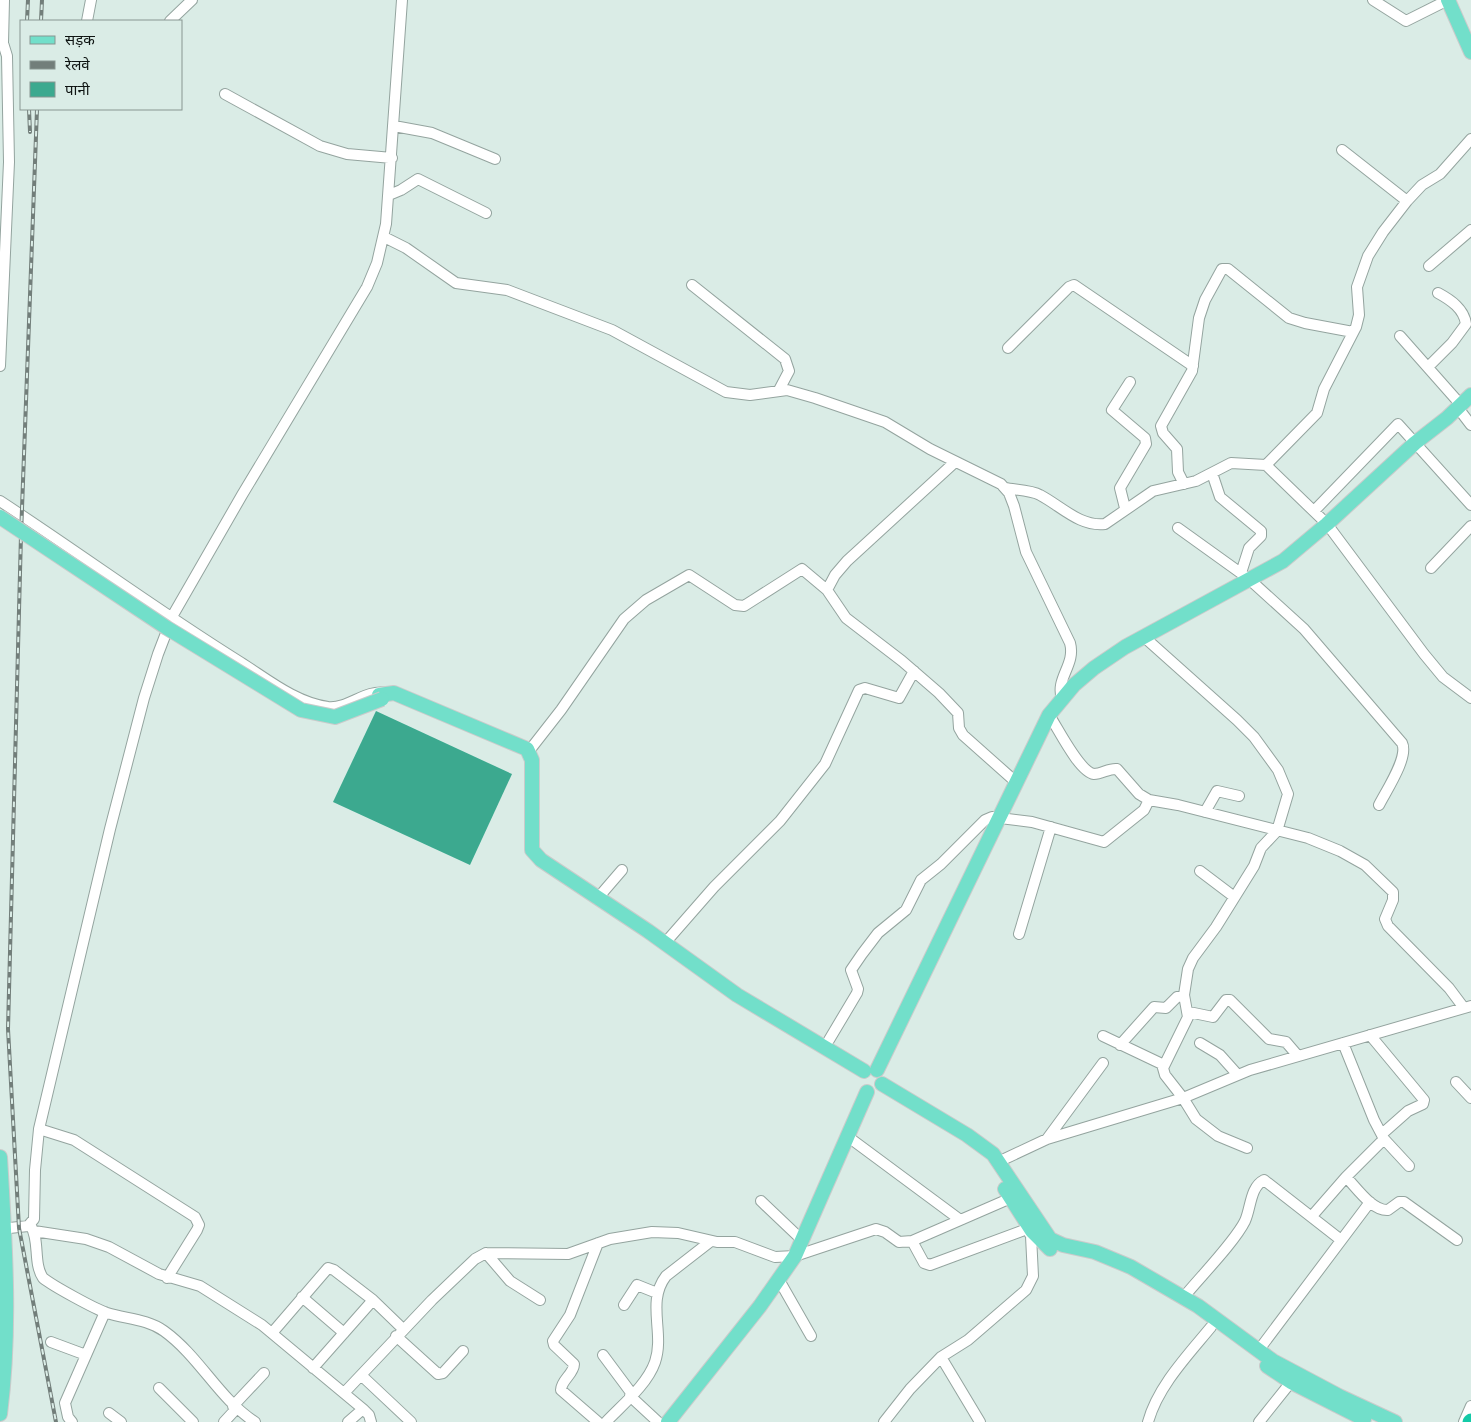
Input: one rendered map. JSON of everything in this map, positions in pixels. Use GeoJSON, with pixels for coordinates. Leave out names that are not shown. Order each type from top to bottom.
{"type":"FeatureCollection","features":[{"type":"Feature","properties":{"kind":"main road"},"geometry":{"type":"LineString","coordinates":[[1448,0],[1471,52]]}},
{"type":"Feature","properties":{"kind":"main road"},"geometry":{"type":"LineString","coordinates":[[1395,1422],[1339,1396],[1258,1351],[1183,1298],[1131,1267],[1095,1252],[1062,1245],[1050,1239],[992,1154],[967,1135],[876,1089],[861,1087],[866,1074],[1001,818],[1049,715],[1062,699],[1094,668],[1143,636],[1245,576],[1282,561],[1327,524],[1415,443],[1463,403]]}},
{"type":"Feature","properties":{"kind":"main road"},"geometry":{"type":"LineString","coordinates":[[0,506],[170,623],[304,705],[326,711],[343,710],[394,693],[528,752],[532,760],[532,850],[541,860],[665,943],[737,995],[866,1074]]}},
{"type":"Feature","properties":{"kind":"main road"},"geometry":{"type":"LineString","coordinates":[[0,517],[167,628],[301,710],[335,717],[345,715],[384,696],[404,702],[517,753],[524,764],[524,842],[526,854],[535,864],[737,1004],[866,1074],[882,1078],[847,1136],[795,1256],[779,1280],[668,1422]]}},
{"type":"Feature","properties":{"kind":"main road"},"geometry":{"type":"LineString","coordinates":[[876,1089],[982,1156],[991,1166],[1032,1231],[1050,1249],[1059,1254],[1115,1266],[1178,1304],[1290,1382],[1372,1422]]}},
{"type":"Feature","properties":{"kind":"main road"},"geometry":{"type":"LineString","coordinates":[[0,1158],[6,1330],[5,1370],[0,1414]]}},
{"type":"Feature","properties":{"kind":"street"},"geometry":{"type":"LineString","coordinates":[[0,366],[9,162],[6,56],[1,46],[4,0]]}},
{"type":"Feature","properties":{"kind":"street"},"geometry":{"type":"LineString","coordinates":[[87,20],[91,0]]}},
{"type":"Feature","properties":{"kind":"street"},"geometry":{"type":"LineString","coordinates":[[171,20],[192,0]]}},
{"type":"Feature","properties":{"kind":"street"},"geometry":{"type":"LineString","coordinates":[[255,1422],[234,1407],[195,1358],[165,1332],[146,1322],[105,1312],[43,1278],[38,1268],[32,1228],[39,1129],[144,698],[171,619],[242,495],[367,287],[384,237],[392,158],[402,0]]}},
{"type":"Feature","properties":{"kind":"street"},"geometry":{"type":"LineString","coordinates":[[1372,0],[1406,21],[1448,0]]}},
{"type":"Feature","properties":{"kind":"street"},"geometry":{"type":"LineString","coordinates":[[225,94],[320,146],[347,154],[392,158]]}},
{"type":"Feature","properties":{"kind":"street"},"geometry":{"type":"LineString","coordinates":[[394,126],[432,133],[495,159]]}},
{"type":"Feature","properties":{"kind":"street"},"geometry":{"type":"LineString","coordinates":[[1266,465],[1316,413],[1324,389],[1358,319],[1356,293],[1360,276],[1383,232],[1422,185],[1440,174],[1471,139]]}},
{"type":"Feature","properties":{"kind":"street"},"geometry":{"type":"LineString","coordinates":[[1342,150],[1407,201]]}},
{"type":"Feature","properties":{"kind":"street"},"geometry":{"type":"LineString","coordinates":[[389,195],[418,179],[486,213]]}},
{"type":"Feature","properties":{"kind":"street"},"geometry":{"type":"LineString","coordinates":[[1429,266],[1471,230]]}},
{"type":"Feature","properties":{"kind":"street"},"geometry":{"type":"LineString","coordinates":[[384,237],[406,248],[456,283],[507,290],[612,330],[726,392],[750,395],[778,390],[795,392],[885,422],[1005,488],[1041,495],[1076,518],[1095,524],[1105,524],[1153,490],[1201,480],[1231,463],[1266,465],[1327,524],[1424,654],[1443,676],[1471,698]]}},
{"type":"Feature","properties":{"kind":"street"},"geometry":{"type":"LineString","coordinates":[[1184,484],[1178,472],[1175,444],[1163,433],[1161,426],[1193,366],[1198,318],[1205,300],[1224,268],[1228,269],[1296,321],[1353,332]]}},
{"type":"Feature","properties":{"kind":"street"},"geometry":{"type":"LineString","coordinates":[[1008,348],[1063,292],[1074,285],[1193,366]]}},
{"type":"Feature","properties":{"kind":"street"},"geometry":{"type":"LineString","coordinates":[[692,286],[785,359],[789,371],[778,390]]}},
{"type":"Feature","properties":{"kind":"street"},"geometry":{"type":"LineString","coordinates":[[1428,367],[1466,324],[1464,314],[1458,307],[1438,293]]}},
{"type":"Feature","properties":{"kind":"street"},"geometry":{"type":"LineString","coordinates":[[1400,336],[1463,403],[1471,425]]}},
{"type":"Feature","properties":{"kind":"street"},"geometry":{"type":"LineString","coordinates":[[1125,508],[1120,488],[1146,444],[1145,438],[1112,410],[1130,382]]}},
{"type":"Feature","properties":{"kind":"street"},"geometry":{"type":"LineString","coordinates":[[1314,511],[1396,424],[1400,426],[1471,504]]}},
{"type":"Feature","properties":{"kind":"street"},"geometry":{"type":"LineString","coordinates":[[827,590],[835,575],[847,561],[955,462]]}},
{"type":"Feature","properties":{"kind":"street"},"geometry":{"type":"LineString","coordinates":[[1212,473],[1220,497],[1261,531],[1260,536],[1249,548],[1245,576]]}},
{"type":"Feature","properties":{"kind":"street"},"geometry":{"type":"LineString","coordinates":[[1005,488],[1014,506],[1026,552],[1072,650],[1070,662],[1059,687],[1062,699]]}},
{"type":"Feature","properties":{"kind":"street"},"geometry":{"type":"LineString","coordinates":[[0,502],[171,619],[301,699],[313,703],[339,706],[374,692],[384,696]]}},
{"type":"Feature","properties":{"kind":"street"},"geometry":{"type":"LineString","coordinates":[[0,521],[166,632],[295,710],[315,719],[332,721],[350,717],[384,696]]}},
{"type":"Feature","properties":{"kind":"street"},"geometry":{"type":"LineString","coordinates":[[1431,568],[1471,526]]}},
{"type":"Feature","properties":{"kind":"street"},"geometry":{"type":"LineString","coordinates":[[1178,528],[1245,576],[1304,629],[1402,743],[1405,748],[1403,758],[1379,805]]}},
{"type":"Feature","properties":{"kind":"street"},"geometry":{"type":"LineString","coordinates":[[528,752],[561,710],[624,619],[646,600],[685,576],[695,577],[740,606],[750,604],[798,570],[805,570],[827,590],[846,618],[939,692],[958,713],[959,728],[963,735],[1017,783]]}},
{"type":"Feature","properties":{"kind":"street"},"geometry":{"type":"LineString","coordinates":[[1143,636],[1238,720],[1278,770],[1288,794],[1277,831],[1261,848],[1254,866],[1188,968],[1184,995],[1189,1012],[1164,1065],[1165,1075],[1183,1098],[1191,1114],[1212,1133],[1247,1148]]}},
{"type":"Feature","properties":{"kind":"street"},"geometry":{"type":"LineString","coordinates":[[665,943],[714,886],[780,821],[815,778],[825,764],[859,690],[865,688],[899,698],[914,671]]}},
{"type":"Feature","properties":{"kind":"street"},"geometry":{"type":"LineString","coordinates":[[998,1162],[1047,1139],[1183,1098],[1237,1074],[1468,1007],[1388,926],[1385,919],[1393,892],[1388,885],[1351,856],[1308,838],[1149,800],[1139,794],[1117,769],[1094,774],[1084,769],[1049,715]]}},
{"type":"Feature","properties":{"kind":"street"},"geometry":{"type":"LineString","coordinates":[[1205,812],[1217,791],[1240,796]]}},
{"type":"Feature","properties":{"kind":"street"},"geometry":{"type":"LineString","coordinates":[[829,1040],[857,993],[858,989],[852,970],[862,954],[878,933],[906,910],[921,880],[941,864],[989,817],[1051,827],[1104,842],[1144,810],[1149,800]]}},
{"type":"Feature","properties":{"kind":"street"},"geometry":{"type":"LineString","coordinates":[[1019,934],[1051,827]]}},
{"type":"Feature","properties":{"kind":"street"},"geometry":{"type":"LineString","coordinates":[[597,899],[622,870]]}},
{"type":"Feature","properties":{"kind":"street"},"geometry":{"type":"LineString","coordinates":[[1200,871],[1233,896]]}},
{"type":"Feature","properties":{"kind":"street"},"geometry":{"type":"LineString","coordinates":[[1120,1045],[1154,1007],[1166,1008],[1177,997],[1184,995]]}},
{"type":"Feature","properties":{"kind":"street"},"geometry":{"type":"LineString","coordinates":[[1189,1012],[1213,1017],[1226,1000],[1230,1000],[1269,1039],[1286,1042],[1298,1056]]}},
{"type":"Feature","properties":{"kind":"street"},"geometry":{"type":"LineString","coordinates":[[1312,1216],[1383,1136],[1408,1111],[1423,1104],[1424,1100],[1370,1035]]}},
{"type":"Feature","properties":{"kind":"street"},"geometry":{"type":"LineString","coordinates":[[1103,1036],[1164,1065]]}},
{"type":"Feature","properties":{"kind":"street"},"geometry":{"type":"LineString","coordinates":[[1200,1043],[1220,1055],[1237,1074]]}},
{"type":"Feature","properties":{"kind":"street"},"geometry":{"type":"LineString","coordinates":[[1344,1043],[1374,1120],[1383,1136],[1409,1166]]}},
{"type":"Feature","properties":{"kind":"street"},"geometry":{"type":"LineString","coordinates":[[1047,1139],[1102,1063]]}},
{"type":"Feature","properties":{"kind":"street"},"geometry":{"type":"LineString","coordinates":[[1456,1082],[1471,1098]]}},
{"type":"Feature","properties":{"kind":"street"},"geometry":{"type":"LineString","coordinates":[[39,1129],[74,1140],[194,1217],[199,1225],[197,1230],[167,1278]]}},
{"type":"Feature","properties":{"kind":"street"},"geometry":{"type":"LineString","coordinates":[[847,1136],[959,1219]]}},
{"type":"Feature","properties":{"kind":"street"},"geometry":{"type":"LineString","coordinates":[[1346,1177],[1370,1202],[1386,1211],[1398,1202],[1404,1202],[1457,1240]]}},
{"type":"Feature","properties":{"kind":"street"},"geometry":{"type":"LineString","coordinates":[[1183,1298],[1243,1224],[1252,1197],[1262,1180],[1267,1180],[1341,1240]]}},
{"type":"Feature","properties":{"kind":"street"},"geometry":{"type":"LineString","coordinates":[[344,1393],[400,1333],[475,1259],[486,1253],[558,1255],[627,1234],[652,1232],[678,1233],[711,1241],[735,1242],[775,1257],[795,1256],[876,1229],[885,1232],[900,1242],[912,1241],[959,1219],[1012,1198]]}},
{"type":"Feature","properties":{"kind":"street"},"geometry":{"type":"LineString","coordinates":[[761,1201],[802,1240]]}},
{"type":"Feature","properties":{"kind":"street"},"geometry":{"type":"LineString","coordinates":[[1258,1351],[1370,1202]]}},
{"type":"Feature","properties":{"kind":"street"},"geometry":{"type":"LineString","coordinates":[[2,1229],[32,1228],[102,1244],[167,1278],[200,1286],[262,1325],[363,1409],[369,1415],[371,1422]]}},
{"type":"Feature","properties":{"kind":"street"},"geometry":{"type":"LineString","coordinates":[[884,1422],[910,1389],[941,1357],[968,1340],[1030,1286],[1033,1276],[1031,1236],[1027,1229],[930,1265],[924,1263],[912,1241]]}},
{"type":"Feature","properties":{"kind":"street"},"geometry":{"type":"LineString","coordinates":[[606,1422],[631,1395],[655,1363],[659,1335],[657,1293],[666,1276],[711,1241]]}},
{"type":"Feature","properties":{"kind":"street"},"geometry":{"type":"LineString","coordinates":[[598,1243],[570,1315],[554,1337],[553,1344],[574,1364],[574,1369],[561,1385],[561,1390],[598,1422]]}},
{"type":"Feature","properties":{"kind":"street"},"geometry":{"type":"LineString","coordinates":[[486,1253],[510,1281],[540,1300]]}},
{"type":"Feature","properties":{"kind":"street"},"geometry":{"type":"LineString","coordinates":[[272,1333],[326,1270],[331,1268],[373,1300],[438,1374],[443,1372],[463,1351]]}},
{"type":"Feature","properties":{"kind":"street"},"geometry":{"type":"LineString","coordinates":[[779,1280],[811,1336]]}},
{"type":"Feature","properties":{"kind":"street"},"geometry":{"type":"LineString","coordinates":[[624,1305],[637,1285],[657,1293]]}},
{"type":"Feature","properties":{"kind":"street"},"geometry":{"type":"LineString","coordinates":[[302,1297],[344,1333]]}},
{"type":"Feature","properties":{"kind":"street"},"geometry":{"type":"LineString","coordinates":[[313,1368],[373,1300]]}},
{"type":"Feature","properties":{"kind":"street"},"geometry":{"type":"LineString","coordinates":[[72,1422],[68,1417],[65,1403],[105,1312]]}},
{"type":"Feature","properties":{"kind":"street"},"geometry":{"type":"LineString","coordinates":[[1148,1422],[1154,1406],[1172,1377],[1210,1327]]}},
{"type":"Feature","properties":{"kind":"street"},"geometry":{"type":"LineString","coordinates":[[52,1342],[86,1355]]}},
{"type":"Feature","properties":{"kind":"street"},"geometry":{"type":"LineString","coordinates":[[603,1355],[631,1395],[658,1422]]}},
{"type":"Feature","properties":{"kind":"street"},"geometry":{"type":"LineString","coordinates":[[941,1357],[980,1422]]}},
{"type":"Feature","properties":{"kind":"street"},"geometry":{"type":"LineString","coordinates":[[224,1422],[234,1407],[264,1373]]}},
{"type":"Feature","properties":{"kind":"street"},"geometry":{"type":"LineString","coordinates":[[360,1375],[410,1422]]}},
{"type":"Feature","properties":{"kind":"street"},"geometry":{"type":"LineString","coordinates":[[1259,1422],[1290,1382]]}},
{"type":"Feature","properties":{"kind":"street"},"geometry":{"type":"LineString","coordinates":[[159,1388],[193,1422]]}},
{"type":"Feature","properties":{"kind":"street"},"geometry":{"type":"LineString","coordinates":[[1464,1422],[1471,1406]]}},
{"type":"Feature","properties":{"kind":"street"},"geometry":{"type":"LineString","coordinates":[[348,1422],[363,1409]]}},
{"type":"Feature","properties":{"kind":"street"},"geometry":{"type":"LineString","coordinates":[[109,1413],[121,1422]]}},
{"type":"Feature","properties":{"kind":"water"},"geometry":{"type":"Polygon","coordinates":[[[376,711],[512,774],[470,865],[333,802],[376,711]]]}},
{"type":"Feature","properties":{"kind":"railway"},"geometry":{"type":"LineString","coordinates":[[27,20],[28,0]]}},
{"type":"Feature","properties":{"kind":"railway"},"geometry":{"type":"LineString","coordinates":[[41,20],[42,0]]}},
{"type":"Feature","properties":{"kind":"railway"},"geometry":{"type":"LineString","coordinates":[[29,110],[30,132]]}},
{"type":"Feature","properties":{"kind":"railway"},"geometry":{"type":"LineString","coordinates":[[37,110],[21,535],[8,1029],[19,1228],[56,1422]]}}]}
